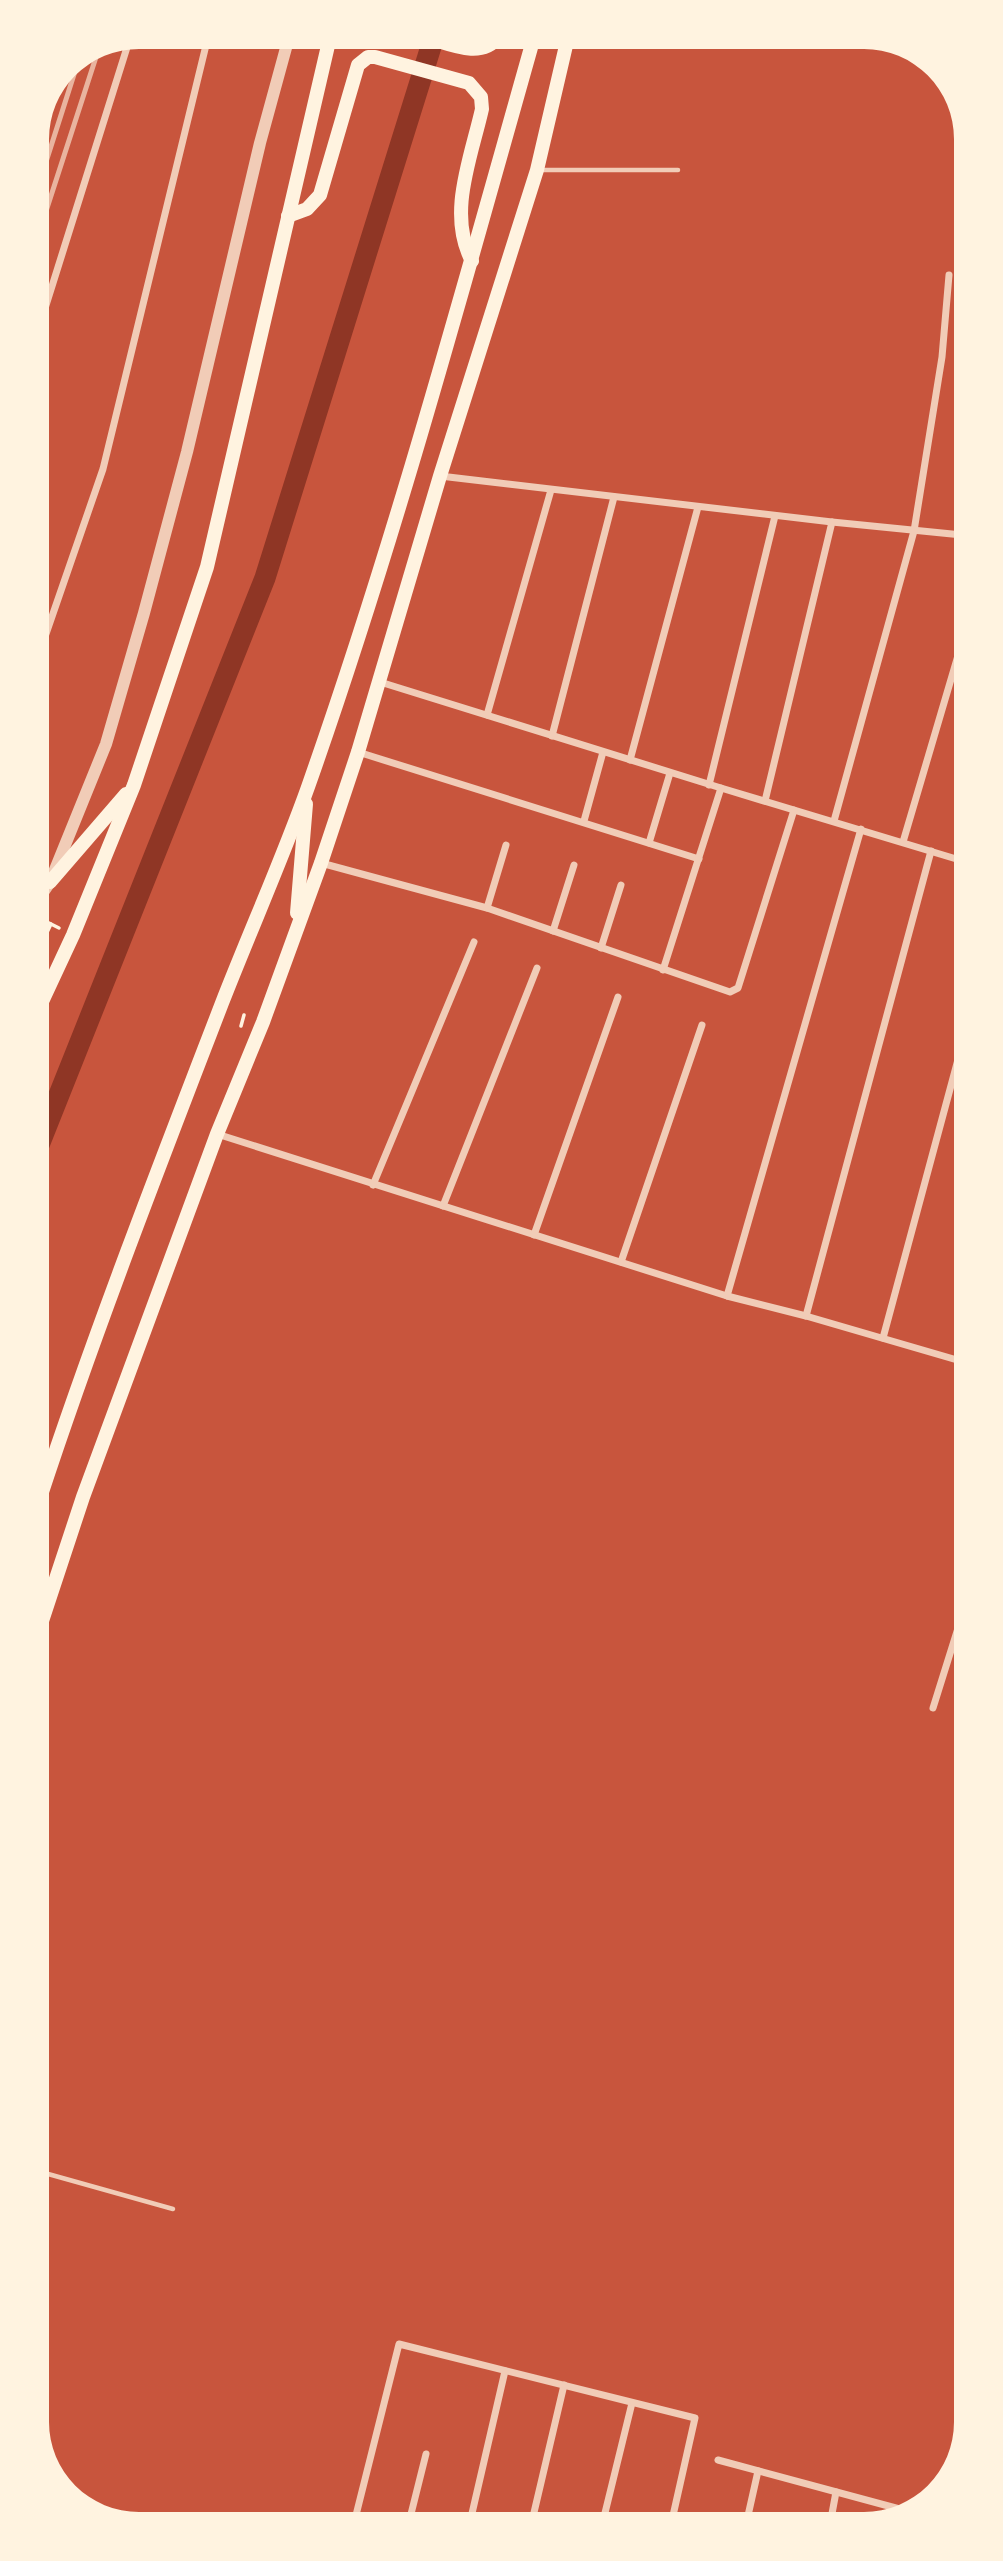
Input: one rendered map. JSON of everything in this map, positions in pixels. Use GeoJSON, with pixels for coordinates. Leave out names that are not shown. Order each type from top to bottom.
{"type":"FeatureCollection","features":[{"type":"Feature","properties":{"kind":"main road"},"geometry":{"type":"LineString","coordinates":[[49,987],[74,935],[134,785],[207,566],[327,49]]}},
{"type":"Feature","properties":{"kind":"main road"},"geometry":{"type":"LineString","coordinates":[[49,1471],[222,1003],[307,790],[369,605],[472,261],[531,49]]}},
{"type":"Feature","properties":{"kind":"main road"},"geometry":{"type":"LineString","coordinates":[[49,1600],[83,1497],[217,1134],[296,932],[358,752],[440,475],[537,170],[565,49]]}},
{"type":"Feature","properties":{"kind":"main road"},"geometry":{"type":"LineString","coordinates":[[288,216],[307,209],[320,195],[358,65],[368,57],[375,57],[469,83],[478,92],[482,103],[460,215],[463,239],[472,261]]}},
{"type":"Feature","properties":{"kind":"main road"},"geometry":{"type":"LineString","coordinates":[[50,882],[134,785]]}},
{"type":"Feature","properties":{"kind":"main road"},"geometry":{"type":"LineString","coordinates":[[296,932],[307,790]]}},
{"type":"Feature","properties":{"kind":"street"},"geometry":{"type":"LineString","coordinates":[[49,625],[103,469],[205,49]]}},
{"type":"Feature","properties":{"kind":"street"},"geometry":{"type":"LineString","coordinates":[[50,882],[106,744],[144,613],[187,452],[260,143],[286,49]]}},
{"type":"Feature","properties":{"kind":"street"},"geometry":{"type":"LineString","coordinates":[[49,296],[126,51]]}},
{"type":"Feature","properties":{"kind":"street"},"geometry":{"type":"LineString","coordinates":[[834,821],[914,531],[942,356],[949,275]]}},
{"type":"Feature","properties":{"kind":"street"},"geometry":{"type":"LineString","coordinates":[[440,475],[832,523],[954,534]]}},
{"type":"Feature","properties":{"kind":"street"},"geometry":{"type":"LineString","coordinates":[[487,715],[551,490]]}},
{"type":"Feature","properties":{"kind":"street"},"geometry":{"type":"LineString","coordinates":[[552,736],[614,497]]}},
{"type":"Feature","properties":{"kind":"street"},"geometry":{"type":"LineString","coordinates":[[630,760],[698,507]]}},
{"type":"Feature","properties":{"kind":"street"},"geometry":{"type":"LineString","coordinates":[[709,785],[775,516]]}},
{"type":"Feature","properties":{"kind":"street"},"geometry":{"type":"LineString","coordinates":[[765,802],[832,523]]}},
{"type":"Feature","properties":{"kind":"street"},"geometry":{"type":"LineString","coordinates":[[903,842],[954,669]]}},
{"type":"Feature","properties":{"kind":"street"},"geometry":{"type":"LineString","coordinates":[[380,682],[954,858]]}},
{"type":"Feature","properties":{"kind":"street"},"geometry":{"type":"LineString","coordinates":[[584,821],[603,751]]}},
{"type":"Feature","properties":{"kind":"street"},"geometry":{"type":"LineString","coordinates":[[358,752],[699,859]]}},
{"type":"Feature","properties":{"kind":"street"},"geometry":{"type":"LineString","coordinates":[[649,843],[670,773]]}},
{"type":"Feature","properties":{"kind":"street"},"geometry":{"type":"LineString","coordinates":[[663,970],[721,788]]}},
{"type":"Feature","properties":{"kind":"street"},"geometry":{"type":"LineString","coordinates":[[321,863],[487,908],[730,992],[738,988],[794,810]]}},
{"type":"Feature","properties":{"kind":"street"},"geometry":{"type":"LineString","coordinates":[[727,1296],[861,829]]}},
{"type":"Feature","properties":{"kind":"street"},"geometry":{"type":"LineString","coordinates":[[487,908],[506,845]]}},
{"type":"Feature","properties":{"kind":"street"},"geometry":{"type":"LineString","coordinates":[[806,1316],[931,851]]}},
{"type":"Feature","properties":{"kind":"street"},"geometry":{"type":"LineString","coordinates":[[553,931],[574,865]]}},
{"type":"Feature","properties":{"kind":"street"},"geometry":{"type":"LineString","coordinates":[[601,948],[621,885]]}},
{"type":"Feature","properties":{"kind":"street"},"geometry":{"type":"LineString","coordinates":[[373,1185],[474,942]]}},
{"type":"Feature","properties":{"kind":"street"},"geometry":{"type":"LineString","coordinates":[[443,1206],[537,968]]}},
{"type":"Feature","properties":{"kind":"street"},"geometry":{"type":"LineString","coordinates":[[534,1235],[618,997]]}},
{"type":"Feature","properties":{"kind":"street"},"geometry":{"type":"LineString","coordinates":[[621,1262],[702,1025]]}},
{"type":"Feature","properties":{"kind":"street"},"geometry":{"type":"LineString","coordinates":[[883,1338],[954,1074]]}},
{"type":"Feature","properties":{"kind":"street"},"geometry":{"type":"LineString","coordinates":[[217,1134],[727,1296],[954,1359]]}},
{"type":"Feature","properties":{"kind":"street"},"geometry":{"type":"LineString","coordinates":[[933,1708],[954,1641]]}},
{"type":"Feature","properties":{"kind":"street"},"geometry":{"type":"LineString","coordinates":[[357,2512],[400,2344],[695,2418],[674,2512]]}},
{"type":"Feature","properties":{"kind":"street"},"geometry":{"type":"LineString","coordinates":[[472,2512],[505,2371]]}},
{"type":"Feature","properties":{"kind":"street"},"geometry":{"type":"LineString","coordinates":[[534,2512],[564,2385]]}},
{"type":"Feature","properties":{"kind":"street"},"geometry":{"type":"LineString","coordinates":[[605,2512],[632,2403]]}},
{"type":"Feature","properties":{"kind":"street"},"geometry":{"type":"LineString","coordinates":[[412,2512],[426,2454]]}},
{"type":"Feature","properties":{"kind":"street"},"geometry":{"type":"LineString","coordinates":[[718,2460],[893,2507]]}},
{"type":"Feature","properties":{"kind":"street"},"geometry":{"type":"LineString","coordinates":[[749,2512],[758,2471]]}},
{"type":"Feature","properties":{"kind":"street"},"geometry":{"type":"LineString","coordinates":[[832,2512],[836,2492]]}},
{"type":"Feature","properties":{"kind":"lane"},"geometry":{"type":"LineString","coordinates":[[537,170],[678,170]]}},
{"type":"Feature","properties":{"kind":"lane"},"geometry":{"type":"LineString","coordinates":[[49,2174],[173,2209]]}},
{"type":"Feature","properties":{"kind":"path"},"geometry":{"type":"LineString","coordinates":[[49,928],[51,924]]}},
{"type":"Feature","properties":{"kind":"path"},"geometry":{"type":"LineString","coordinates":[[222,1003],[262,1022]]}},
{"type":"Feature","properties":{"kind":"waterway"},"geometry":{"type":"LineString","coordinates":[[49,1120],[265,578],[430,49]]}},
{"type":"Feature","properties":{"kind":"railway"},"geometry":{"type":"LineString","coordinates":[[49,202],[95,61]]}},
{"type":"Feature","properties":{"kind":"railway"},"geometry":{"type":"LineString","coordinates":[[49,153],[72,80]]}}]}
